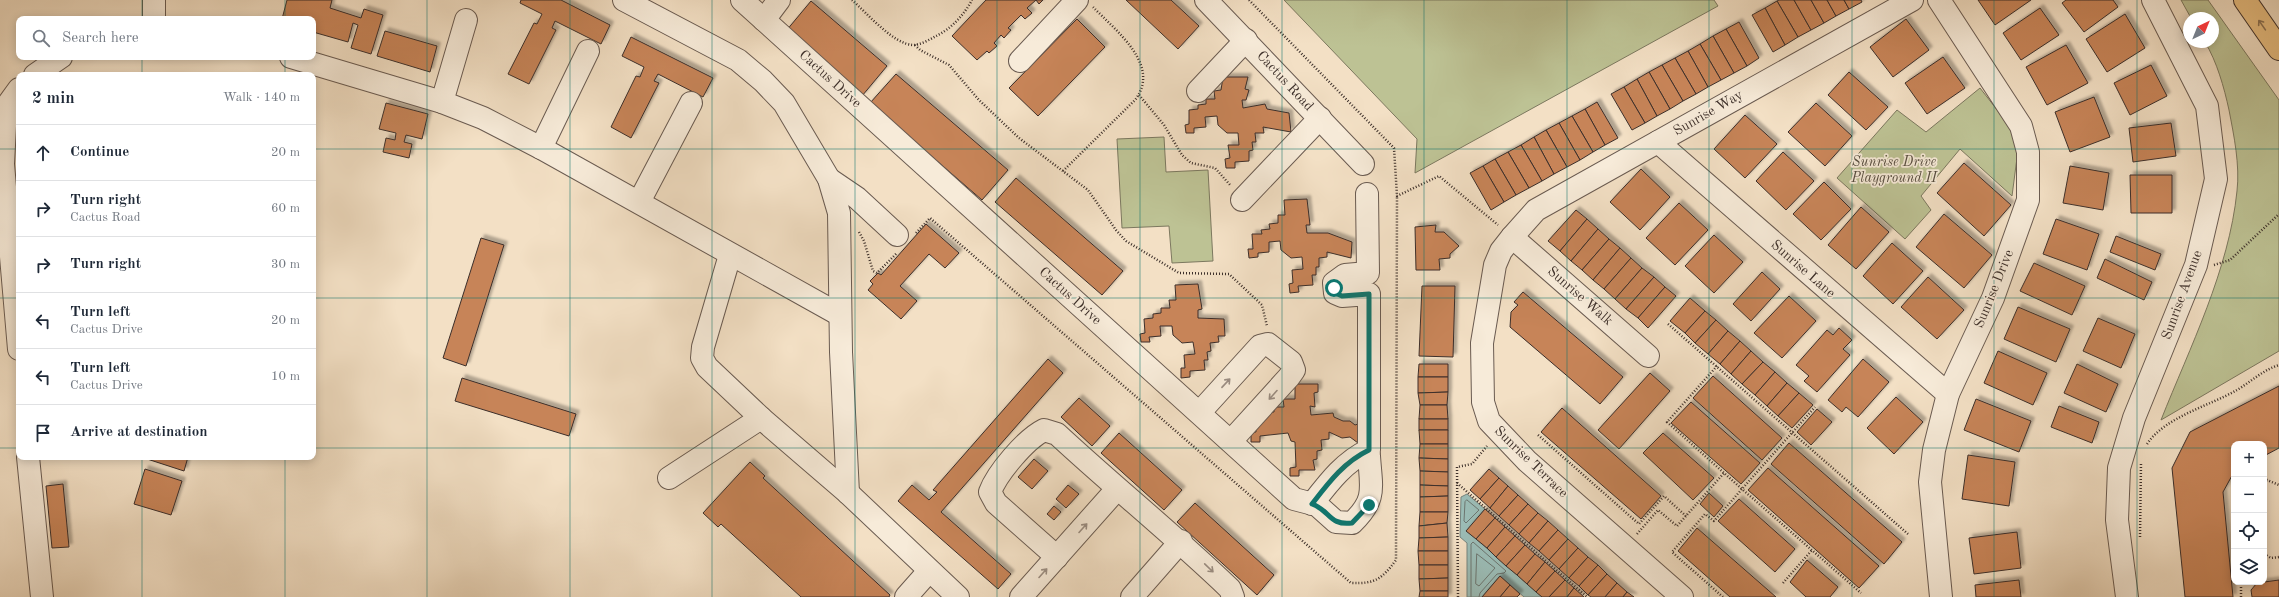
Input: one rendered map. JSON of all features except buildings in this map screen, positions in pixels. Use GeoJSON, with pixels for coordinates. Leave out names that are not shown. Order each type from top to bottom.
{"type":"FeatureCollection","features":[{"type":"Feature","properties":{"kind":"main road"},"geometry":{"type":"LineString","coordinates":[[2245,0],[2279,49]]}},
{"type":"Feature","properties":{"kind":"street"},"geometry":{"type":"LineString","coordinates":[[154,0],[154,16]]}},
{"type":"Feature","properties":{"kind":"street"},"geometry":{"type":"LineString","coordinates":[[624,0],[738,60],[764,81],[784,103],[829,178],[839,213],[840,315],[848,493]]}},
{"type":"Feature","properties":{"kind":"street","name":"Cactus Drive"},"geometry":{"type":"LineString","coordinates":[[742,0],[1200,412],[1294,499],[1312,504],[1322,509],[1336,522],[1352,523],[1369,505],[1369,453]]}},
{"type":"Feature","properties":{"kind":"street"},"geometry":{"type":"LineString","coordinates":[[764,20],[779,0]]}},
{"type":"Feature","properties":{"kind":"street","name":"Cactus Road"},"geometry":{"type":"LineString","coordinates":[[1206,0],[1246,40],[1363,164]]}},
{"type":"Feature","properties":{"kind":"street","name":"Sunrise Way"},"geometry":{"type":"LineString","coordinates":[[1512,236],[1536,210],[1728,101],[1912,0]]}},
{"type":"Feature","properties":{"kind":"street","name":"Sunrise Drive"},"geometry":{"type":"LineString","coordinates":[[1939,0],[2021,126],[2028,152],[2028,200],[1993,298],[1948,394],[1934,450],[1930,482],[1941,597]]}},
{"type":"Feature","properties":{"kind":"street","name":"Sunrise Avenue"},"geometry":{"type":"LineString","coordinates":[[2127,597],[2117,520],[2119,468],[2134,418],[2196,265],[2216,179],[2207,106],[2154,0]]}},
{"type":"Feature","properties":{"kind":"street"},"geometry":{"type":"LineString","coordinates":[[1020,61],[1084,3]]}},
{"type":"Feature","properties":{"kind":"street"},"geometry":{"type":"LineString","coordinates":[[442,102],[466,20]]}},
{"type":"Feature","properties":{"kind":"street"},"geometry":{"type":"LineString","coordinates":[[1198,91],[1246,40]]}},
{"type":"Feature","properties":{"kind":"street"},"geometry":{"type":"LineString","coordinates":[[542,148],[588,51]]}},
{"type":"Feature","properties":{"kind":"street"},"geometry":{"type":"LineString","coordinates":[[39,72],[57,60]]}},
{"type":"Feature","properties":{"kind":"street"},"geometry":{"type":"LineString","coordinates":[[298,64],[442,102],[483,118],[542,148],[730,255],[840,315]]}},
{"type":"Feature","properties":{"kind":"street"},"geometry":{"type":"LineString","coordinates":[[16,93],[6,108],[3,137],[3,164],[16,314]]}},
{"type":"Feature","properties":{"kind":"street"},"geometry":{"type":"LineString","coordinates":[[639,202],[691,103]]}},
{"type":"Feature","properties":{"kind":"street"},"geometry":{"type":"LineString","coordinates":[[1242,200],[1320,118]]}},
{"type":"Feature","properties":{"kind":"street","name":"Sunrise Lane"},"geometry":{"type":"LineString","coordinates":[[1658,142],[1948,394]]}},
{"type":"Feature","properties":{"kind":"street"},"geometry":{"type":"LineString","coordinates":[[829,178],[857,198],[903,240]]}},
{"type":"Feature","properties":{"kind":"street"},"geometry":{"type":"LineString","coordinates":[[1312,504],[1342,467],[1354,457],[1369,453],[1367,194]]}},
{"type":"Feature","properties":{"kind":"street","name":"Sunrise Walk"},"geometry":{"type":"LineString","coordinates":[[1512,236],[1648,356]]}},
{"type":"Feature","properties":{"kind":"street","name":"Sunrise Terrace"},"geometry":{"type":"LineString","coordinates":[[1512,236],[1501,251],[1495,265],[1482,343],[1483,402],[1489,421],[1527,461],[1682,597]]}},
{"type":"Feature","properties":{"kind":"street"},"geometry":{"type":"LineString","coordinates":[[730,255],[702,347],[702,358],[707,367],[761,418],[848,493],[958,597]]}},
{"type":"Feature","properties":{"kind":"street"},"geometry":{"type":"LineString","coordinates":[[1200,412],[1260,346],[1268,344],[1291,362],[1294,370],[1289,377],[1231,441]]}},
{"type":"Feature","properties":{"kind":"street"},"geometry":{"type":"LineString","coordinates":[[669,478],[761,418]]}},
{"type":"Feature","properties":{"kind":"street"},"geometry":{"type":"LineString","coordinates":[[1057,557],[996,503],[990,492],[994,480],[1034,435],[1044,430],[1057,434],[1117,489],[1181,542],[1230,589],[1233,597]]}},
{"type":"Feature","properties":{"kind":"street"},"geometry":{"type":"LineString","coordinates":[[28,460],[42,597]]}},
{"type":"Feature","properties":{"kind":"street"},"geometry":{"type":"LineString","coordinates":[[1029,594],[1057,557],[1117,489]]}},
{"type":"Feature","properties":{"kind":"street"},"geometry":{"type":"LineString","coordinates":[[1132,597],[1181,542]]}},
{"type":"Feature","properties":{"kind":"street"},"geometry":{"type":"LineString","coordinates":[[906,597],[929,571]]}},
{"type":"Feature","properties":{"kind":"path"},"geometry":{"type":"LineString","coordinates":[[852,0],[890,34],[908,44],[915,45],[940,34],[950,27],[972,0]]}},
{"type":"Feature","properties":{"kind":"path"},"geometry":{"type":"LineString","coordinates":[[839,213],[854,222],[864,241],[873,270],[877,273],[903,240],[930,218],[1351,583],[1366,584],[1384,577],[1396,560],[1397,196],[1394,148],[1249,0]]}},
{"type":"Feature","properties":{"kind":"path"},"geometry":{"type":"LineString","coordinates":[[1063,171],[1139,95],[1143,76],[1140,61],[1126,42],[1084,3]]}},
{"type":"Feature","properties":{"kind":"path"},"geometry":{"type":"LineString","coordinates":[[915,45],[920,50],[950,64],[989,111],[1032,150],[1088,190],[1120,236],[1179,273],[1225,273],[1233,276],[1262,305],[1266,315],[1268,344]]}},
{"type":"Feature","properties":{"kind":"path"},"geometry":{"type":"LineString","coordinates":[[1139,95],[1164,125],[1182,155],[1191,163],[1215,168],[1242,200]]}},
{"type":"Feature","properties":{"kind":"path"},"geometry":{"type":"LineString","coordinates":[[1397,196],[1439,176],[1512,236]]}},
{"type":"Feature","properties":{"kind":"path"},"geometry":{"type":"LineString","coordinates":[[2212,265],[2230,260],[2279,214]]}},
{"type":"Feature","properties":{"kind":"path"},"geometry":{"type":"LineString","coordinates":[[1668,324],[1908,534]]}},
{"type":"Feature","properties":{"kind":"path"},"geometry":{"type":"LineString","coordinates":[[2144,448],[2160,428],[2238,389],[2266,369],[2279,365]]}},
{"type":"Feature","properties":{"kind":"path"},"geometry":{"type":"LineString","coordinates":[[1717,366],[1667,422],[1861,593]]}},
{"type":"Feature","properties":{"kind":"path"},"geometry":{"type":"LineString","coordinates":[[1723,597],[1672,552],[1705,514],[1714,521],[1815,407]]}},
{"type":"Feature","properties":{"kind":"path"},"geometry":{"type":"LineString","coordinates":[[1538,435],[1639,524],[1664,496],[1686,516]]}},
{"type":"Feature","properties":{"kind":"path"},"geometry":{"type":"LineString","coordinates":[[1458,597],[1457,466],[1472,464],[1492,439]]}},
{"type":"Feature","properties":{"kind":"path"},"geometry":{"type":"LineString","coordinates":[[2140,543],[2141,457]]}},
{"type":"Feature","properties":{"kind":"path"},"geometry":{"type":"LineString","coordinates":[[1634,538],[1658,510],[1677,526],[1724,473]]}},
{"type":"Feature","properties":{"kind":"path"},"geometry":{"type":"LineString","coordinates":[[2267,480],[2279,485]]}},
{"type":"Feature","properties":{"kind":"path"},"geometry":{"type":"LineString","coordinates":[[1457,483],[1587,597]]}},
{"type":"Feature","properties":{"kind":"path"},"geometry":{"type":"LineString","coordinates":[[1783,583],[1812,550]]}},
{"type":"Feature","properties":{"kind":"path"},"geometry":{"type":"LineString","coordinates":[[2267,556],[2271,558],[2279,557]]}},
{"type":"Feature","properties":{"kind":"path"},"geometry":{"type":"LineString","coordinates":[[2241,597],[2242,585]]}},
{"type":"Feature","properties":{"kind":"green space"},"geometry":{"type":"Polygon","coordinates":[[[1284,0],[1714,0],[1718,6],[1415,173],[1417,139],[1284,0]]]}},
{"type":"Feature","properties":{"kind":"green space"},"geometry":{"type":"Polygon","coordinates":[[[2181,0],[2208,0],[2217,12],[2188,12],[2181,0]]]}},
{"type":"Feature","properties":{"kind":"green space"},"geometry":{"type":"Polygon","coordinates":[[[2219,15],[2279,100],[2279,351],[2161,420],[2196,336],[2217,279],[2233,221],[2237,191],[2238,171],[2233,130],[2227,101],[2217,66],[2208,48],[2219,48],[2219,15]]]}},
{"type":"Feature","properties":{"kind":"green space","name":"Sunrise Drive Playground II"},"geometry":{"type":"Polygon","coordinates":[[[1980,88],[2012,129],[2018,150],[2012,196],[1960,149],[1921,196],[1931,210],[1905,239],[1837,178],[1897,110],[1926,132],[1980,88]]]}},
{"type":"Feature","properties":{"kind":"green space"},"geometry":{"type":"Polygon","coordinates":[[[1164,137],[1166,172],[1208,170],[1213,261],[1172,263],[1169,226],[1122,228],[1117,139],[1164,137]]]}},
{"type":"Feature","properties":{"kind":"water"},"geometry":{"type":"Polygon","coordinates":[[[1467,494],[1485,509],[1467,531],[1542,597],[1524,597],[1500,576],[1482,597],[1467,597],[1467,543],[1460,537],[1461,497],[1467,494]]]}},
{"type":"Feature","properties":{"kind":"route"},"geometry":{"type":"LineString","coordinates":[[1334,288],[1335,293],[1342,296],[1369,294],[1369,450],[1354,457],[1342,467],[1312,504],[1318,506],[1336,522],[1343,524],[1352,523],[1369,505]]}}]}
